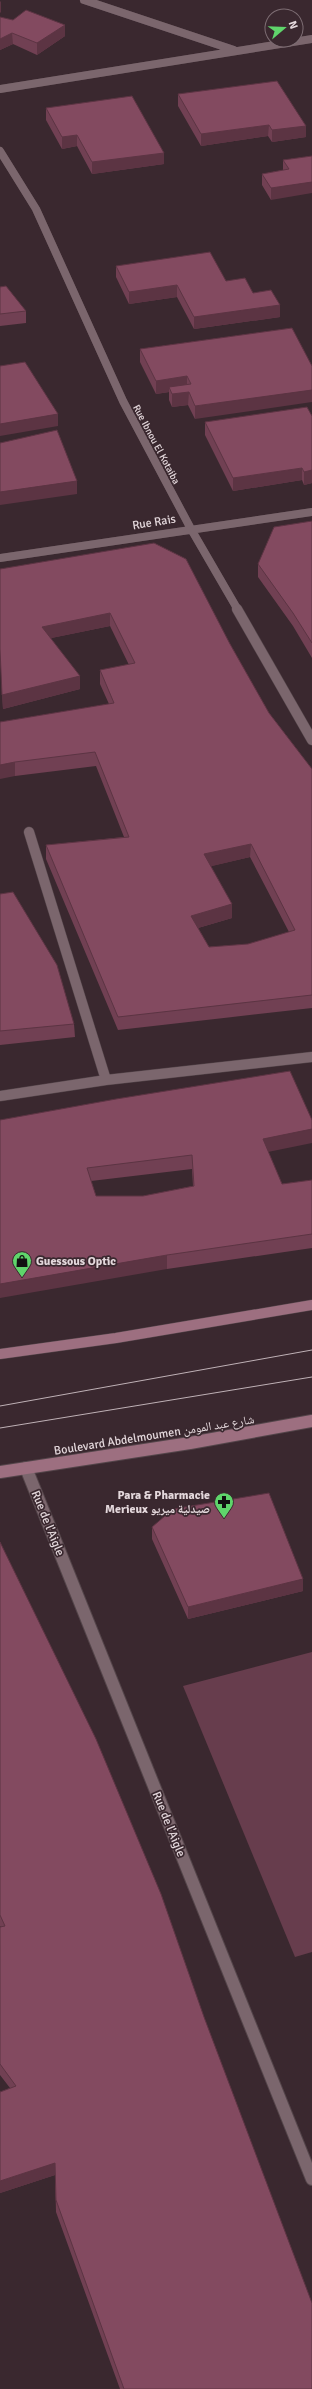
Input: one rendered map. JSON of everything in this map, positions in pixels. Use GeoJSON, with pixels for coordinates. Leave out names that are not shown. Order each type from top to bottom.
{"type":"FeatureCollection","features":[{"type":"Feature","properties":{"kind":"main road"},"geometry":{"type":"LineString","coordinates":[[0,1354],[116,1338],[312,1305]]}},
{"type":"Feature","properties":{"kind":"main road","name":"Boulevard Abdelmoumen شارع عبد المومن"},"geometry":{"type":"LineString","coordinates":[[0,1472],[312,1422]]}},
{"type":"Feature","properties":{"kind":"street"},"geometry":{"type":"LineString","coordinates":[[84,0],[236,51]]}},
{"type":"Feature","properties":{"kind":"street"},"geometry":{"type":"LineString","coordinates":[[0,89],[312,39]]}},
{"type":"Feature","properties":{"kind":"street","name":"Rue Ibnou El Kotaiba"},"geometry":{"type":"LineString","coordinates":[[0,150],[36,209],[122,401],[191,529],[312,740]]}},
{"type":"Feature","properties":{"kind":"street","name":"Rue Rais"},"geometry":{"type":"LineString","coordinates":[[0,558],[312,512]]}},
{"type":"Feature","properties":{"kind":"street"},"geometry":{"type":"LineString","coordinates":[[29,832],[106,1080]]}},
{"type":"Feature","properties":{"kind":"street"},"geometry":{"type":"LineString","coordinates":[[0,1096],[106,1080],[312,1057]]}},
{"type":"Feature","properties":{"kind":"street","name":"Rue de l'Aigle"},"geometry":{"type":"LineString","coordinates":[[26,1468],[312,2179]]}},
{"type":"Feature","properties":{"kind":"shaded area"},"geometry":{"type":"Polygon","coordinates":[[[312,1652],[312,1952],[295,1957],[183,1686],[312,1652]]]}},
{"type":"Feature","properties":{"kind":"building"},"geometry":{"type":"Polygon","coordinates":[[[26,10],[65,25],[37,43],[12,33],[0,39],[0,17],[13,20],[26,10]]]}},
{"type":"Feature","properties":{"kind":"building"},"geometry":{"type":"Polygon","coordinates":[[[277,81],[306,126],[272,130],[269,125],[201,134],[178,94],[277,81]]]}},
{"type":"Feature","properties":{"kind":"building"},"geometry":{"type":"Polygon","coordinates":[[[132,96],[164,153],[92,162],[77,135],[62,137],[46,108],[132,96]]]}},
{"type":"Feature","properties":{"kind":"building"},"geometry":{"type":"Polygon","coordinates":[[[312,156],[312,182],[271,188],[262,174],[289,169],[283,160],[312,156]]]}},
{"type":"Feature","properties":{"kind":"building"},"geometry":{"type":"Polygon","coordinates":[[[210,252],[226,281],[245,278],[253,293],[271,290],[280,305],[194,317],[177,285],[129,292],[116,266],[210,252]]]}},
{"type":"Feature","properties":{"kind":"building"},"geometry":{"type":"Polygon","coordinates":[[[6,286],[26,311],[0,314],[0,287],[6,286]]]}},
{"type":"Feature","properties":{"kind":"building"},"geometry":{"type":"Polygon","coordinates":[[[292,328],[312,366],[312,390],[195,406],[189,392],[172,394],[169,387],[191,384],[187,376],[156,381],[140,349],[292,328]]]}},
{"type":"Feature","properties":{"kind":"building"},"geometry":{"type":"Polygon","coordinates":[[[25,362],[58,414],[0,424],[0,366],[25,362]]]}},
{"type":"Feature","properties":{"kind":"building"},"geometry":{"type":"Polygon","coordinates":[[[307,407],[312,416],[312,470],[304,472],[302,468],[233,478],[205,422],[307,407]]]}},
{"type":"Feature","properties":{"kind":"building"},"geometry":{"type":"Polygon","coordinates":[[[57,430],[77,481],[0,492],[0,443],[57,430]]]}},
{"type":"Feature","properties":{"kind":"building"},"geometry":{"type":"Polygon","coordinates":[[[312,521],[312,643],[293,613],[258,564],[274,527],[312,521]]]}},
{"type":"Feature","properties":{"kind":"building"},"geometry":{"type":"Polygon","coordinates":[[[154,543],[186,559],[230,644],[269,713],[312,769],[312,995],[118,1017],[46,845],[129,837],[95,752],[0,765],[0,722],[114,703],[100,670],[135,663],[110,613],[42,627],[80,676],[2,695],[0,649],[0,569],[154,543]],[[251,844],[204,854],[232,904],[191,916],[209,947],[248,944],[295,930],[251,844]]]}},
{"type":"Feature","properties":{"kind":"building"},"geometry":{"type":"Polygon","coordinates":[[[13,892],[57,965],[74,1024],[0,1031],[0,894],[13,892]]]}},
{"type":"Feature","properties":{"kind":"building"},"geometry":{"type":"Polygon","coordinates":[[[290,1071],[312,1120],[312,1129],[263,1139],[282,1184],[312,1180],[312,1234],[167,1255],[0,1284],[0,1120],[116,1099],[290,1071]],[[192,1155],[87,1168],[96,1196],[143,1196],[194,1186],[192,1155]]]}},
{"type":"Feature","properties":{"kind":"building"},"geometry":{"type":"Polygon","coordinates":[[[269,1493],[303,1579],[188,1607],[152,1527],[173,1509],[269,1493]]]}},
{"type":"Feature","properties":{"kind":"building"},"geometry":{"type":"Polygon","coordinates":[[[0,1542],[96,1739],[161,1894],[204,2017],[312,2303],[312,2389],[124,2389],[56,2200],[55,2163],[0,2181],[0,2092],[16,2086],[0,2064],[0,1927],[5,1926],[0,1915],[0,1542]]]}},
{"type":"Feature","properties":{"kind":"tram line"},"geometry":{"type":"LineString","coordinates":[[0,1406],[312,1350]]}},
{"type":"Feature","properties":{"kind":"tram line"},"geometry":{"type":"LineString","coordinates":[[0,1428],[312,1377]]}},
{"type":"Feature","properties":{"kind":"place","name":"Guessous Optic"},"geometry":{"type":"Point","coordinates":[22,1278]}},
{"type":"Feature","properties":{"kind":"place","name":"Para & Pharmacie Merieux صيدلية ميريو"},"geometry":{"type":"Point","coordinates":[224,1519]}}]}
